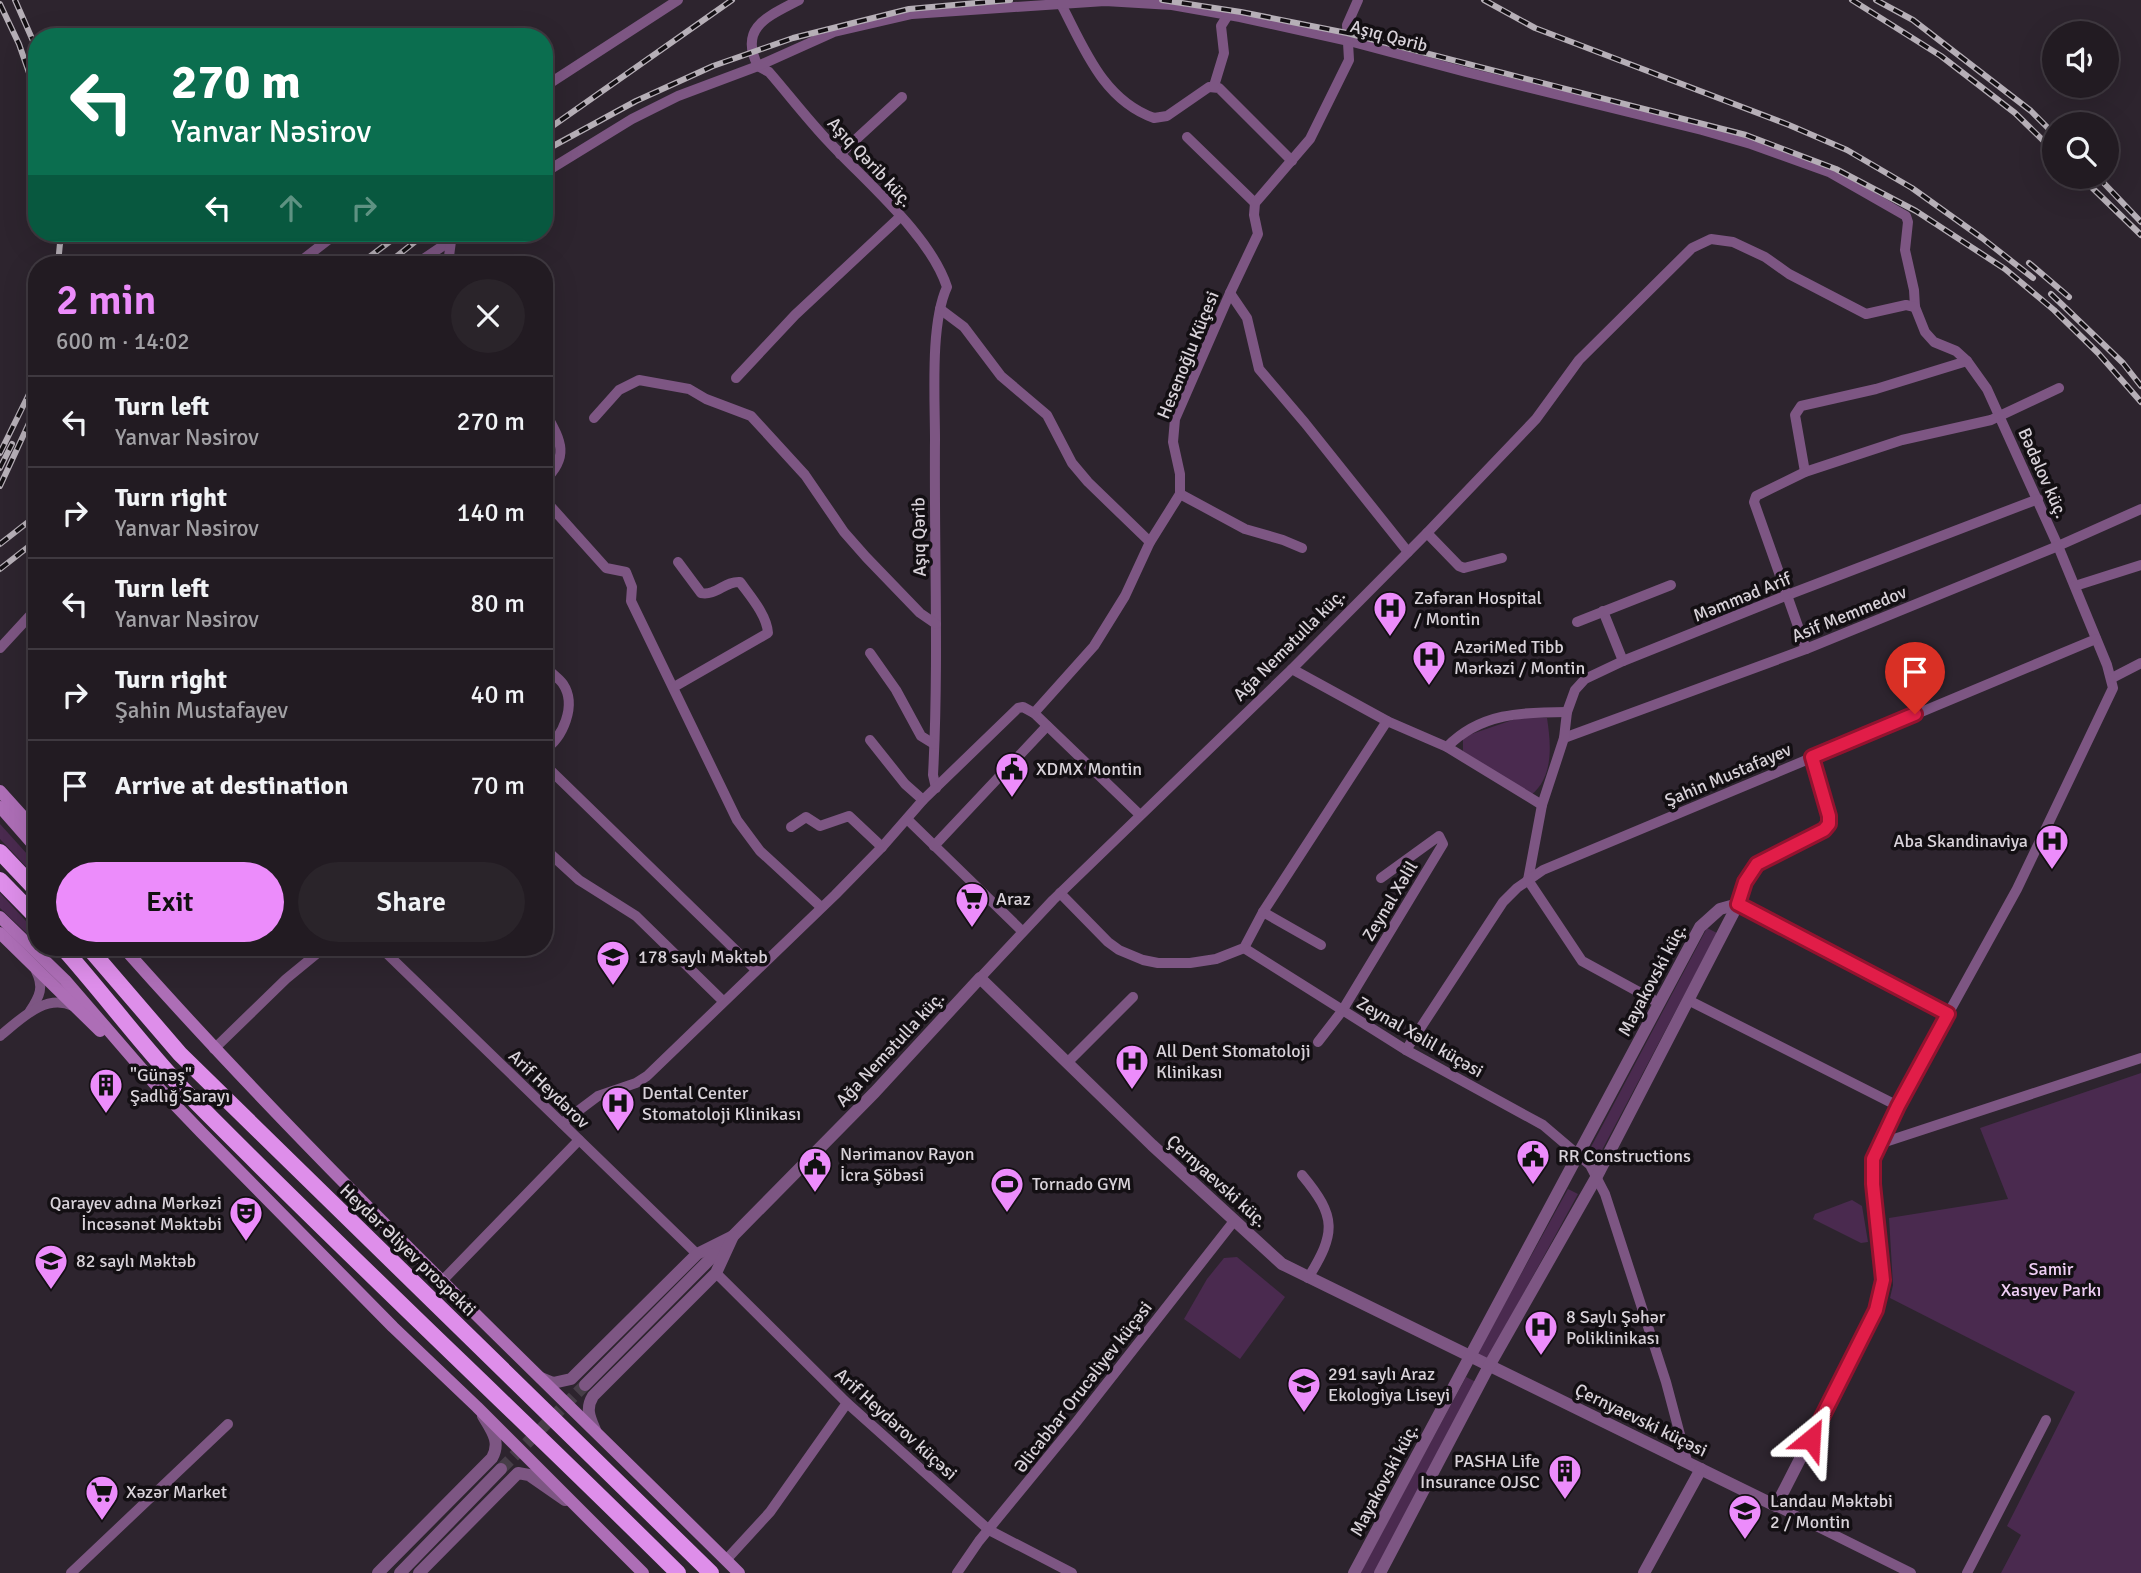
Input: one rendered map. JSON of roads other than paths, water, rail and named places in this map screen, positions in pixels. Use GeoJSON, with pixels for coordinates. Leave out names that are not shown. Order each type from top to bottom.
{"type":"FeatureCollection","features":[{"type":"Feature","properties":{"kind":"highway"},"geometry":{"type":"LineString","coordinates":[[0,852],[28,882]]}},
{"type":"Feature","properties":{"kind":"highway"},"geometry":{"type":"LineString","coordinates":[[0,880],[28,909]]}},
{"type":"Feature","properties":{"kind":"highway"},"geometry":{"type":"LineString","coordinates":[[70,956],[183,1088],[678,1573]]}},
{"type":"Feature","properties":{"kind":"highway","name":"Heydər Əliyev prospekti"},"geometry":{"type":"LineString","coordinates":[[96,956],[200,1074],[710,1573]]}},
{"type":"Feature","properties":{"kind":"main road"},"geometry":{"type":"LineString","coordinates":[[0,791],[28,822]]}},
{"type":"Feature","properties":{"kind":"main road"},"geometry":{"type":"LineString","coordinates":[[0,807],[28,839]]}},
{"type":"Feature","properties":{"kind":"main road"},"geometry":{"type":"LineString","coordinates":[[0,917],[28,944]]}},
{"type":"Feature","properties":{"kind":"main road"},"geometry":{"type":"LineString","coordinates":[[0,933],[154,1083],[393,1327],[643,1573]]}},
{"type":"Feature","properties":{"kind":"main road"},"geometry":{"type":"LineString","coordinates":[[40,956],[65,980],[154,1083]]}},
{"type":"Feature","properties":{"kind":"main road"},"geometry":{"type":"LineString","coordinates":[[132,956],[215,1049],[442,1281],[739,1573]]}},
{"type":"Feature","properties":{"kind":"main road"},"geometry":{"type":"LineString","coordinates":[[143,956],[189,1020]]}},
{"type":"Feature","properties":{"kind":"street"},"geometry":{"type":"LineString","coordinates":[[553,81],[678,0]]}},
{"type":"Feature","properties":{"kind":"street"},"geometry":{"type":"LineString","coordinates":[[758,66],[751,53],[751,43],[758,25],[799,0]]}},
{"type":"Feature","properties":{"kind":"street"},"geometry":{"type":"LineString","coordinates":[[1187,137],[1255,203],[1310,139],[1333,95],[1349,60],[1347,25],[1357,0]]}},
{"type":"Feature","properties":{"kind":"street","name":"Aşıq Qərib"},"geometry":{"type":"LineString","coordinates":[[553,167],[632,119],[678,96],[758,66],[834,32],[912,14],[1105,1],[1172,5],[1349,41],[1702,130],[1829,172],[1906,216],[1908,222],[1905,250],[1914,289],[1915,307]]}},
{"type":"Feature","properties":{"kind":"street"},"geometry":{"type":"LineString","coordinates":[[1061,4],[1105,85],[1123,101],[1144,115],[1154,118],[1167,116],[1214,86],[1292,161]]}},
{"type":"Feature","properties":{"kind":"street"},"geometry":{"type":"LineString","coordinates":[[1214,86],[1224,53],[1221,26],[1228,15]]}},
{"type":"Feature","properties":{"kind":"street","name":"Aşıq Qərib küç."},"geometry":{"type":"LineString","coordinates":[[758,66],[769,72],[840,154],[900,217],[933,256],[942,270],[947,287]]}},
{"type":"Feature","properties":{"kind":"street"},"geometry":{"type":"LineString","coordinates":[[840,154],[902,97]]}},
{"type":"Feature","properties":{"kind":"street","name":"Hesenoğlu Küçesi"},"geometry":{"type":"LineString","coordinates":[[1180,494],[1180,474],[1173,442],[1175,419],[1258,234],[1254,215],[1255,203]]}},
{"type":"Feature","properties":{"kind":"street"},"geometry":{"type":"LineString","coordinates":[[736,378],[795,315],[900,217]]}},
{"type":"Feature","properties":{"kind":"street","name":"Ağa Nemətulla küç."},"geometry":{"type":"LineString","coordinates":[[540,1377],[554,1383],[571,1379],[697,1254],[733,1236],[875,1092],[1022,931],[1139,814],[1292,669],[1427,533],[1536,419],[1579,360],[1692,248],[1711,239],[1733,242],[1766,257],[1789,274],[1862,312],[1872,314],[1906,305],[1915,307]]}},
{"type":"Feature","properties":{"kind":"street"},"geometry":{"type":"LineString","coordinates":[[307,256],[325,242]]}},
{"type":"Feature","properties":{"kind":"street"},"geometry":{"type":"LineString","coordinates":[[428,256],[449,242]]}},
{"type":"Feature","properties":{"kind":"street","name":"Aşıq Qərib"},"geometry":{"type":"LineString","coordinates":[[936,788],[933,775],[936,624],[935,363],[941,300],[947,287]]}},
{"type":"Feature","properties":{"kind":"street"},"geometry":{"type":"LineString","coordinates":[[1230,293],[1247,318],[1259,369],[1408,552]]}},
{"type":"Feature","properties":{"kind":"street","name":"Bədəlov küç."},"geometry":{"type":"LineString","coordinates":[[1915,307],[1928,338],[1944,348],[1956,351],[1967,360],[2001,415],[2112,678]]}},
{"type":"Feature","properties":{"kind":"street"},"geometry":{"type":"LineString","coordinates":[[940,309],[964,327],[1001,376],[1047,415],[1072,463],[1150,542]]}},
{"type":"Feature","properties":{"kind":"street"},"geometry":{"type":"LineString","coordinates":[[1805,472],[1795,415],[1801,406],[1876,389],[1967,360]]}},
{"type":"Feature","properties":{"kind":"street"},"geometry":{"type":"LineString","coordinates":[[593,418],[619,390],[639,380],[689,389],[706,399],[751,416],[805,475],[844,532],[866,557],[920,612],[936,624]]}},
{"type":"Feature","properties":{"kind":"street"},"geometry":{"type":"LineString","coordinates":[[1806,649],[1785,596],[1754,502],[1756,496],[1805,472],[1902,440],[1970,426],[2059,388]]}},
{"type":"Feature","properties":{"kind":"street"},"geometry":{"type":"LineString","coordinates":[[553,426],[561,441],[561,448],[559,463],[553,470]]}},
{"type":"Feature","properties":{"kind":"street"},"geometry":{"type":"LineString","coordinates":[[1034,713],[1094,646],[1125,596],[1150,542],[1180,494],[1245,529],[1302,548]]}},
{"type":"Feature","properties":{"kind":"street","name":"Məmməd Arif"},"geometry":{"type":"LineString","coordinates":[[1542,805],[1564,738],[1567,712],[1575,690],[1585,679],[1785,596],[2038,499]]}},
{"type":"Feature","properties":{"kind":"street"},"geometry":{"type":"LineString","coordinates":[[553,509],[606,568],[626,572],[632,587],[631,600],[737,820],[760,851],[821,907]]}},
{"type":"Feature","properties":{"kind":"street","name":"Asif Memmedov"},"geometry":{"type":"LineString","coordinates":[[1564,738],[1806,649],[2058,546],[2141,509]]}},
{"type":"Feature","properties":{"kind":"street"},"geometry":{"type":"LineString","coordinates":[[1427,533],[1464,568],[1503,558]]}},
{"type":"Feature","properties":{"kind":"street"},"geometry":{"type":"LineString","coordinates":[[674,687],[768,633],[768,627],[756,603],[740,582],[735,581],[712,593],[701,593],[678,562]]}},
{"type":"Feature","properties":{"kind":"street"},"geometry":{"type":"LineString","coordinates":[[2075,586],[2141,565]]}},
{"type":"Feature","properties":{"kind":"street"},"geometry":{"type":"LineString","coordinates":[[1577,622],[1671,585]]}},
{"type":"Feature","properties":{"kind":"street"},"geometry":{"type":"LineString","coordinates":[[1603,611],[1623,661]]}},
{"type":"Feature","properties":{"kind":"street"},"geometry":{"type":"LineString","coordinates":[[0,648],[28,618]]}},
{"type":"Feature","properties":{"kind":"street","name":"Şahin Mustafayev"},"geometry":{"type":"LineString","coordinates":[[1406,1050],[1503,902],[1543,870],[2096,639]]}},
{"type":"Feature","properties":{"kind":"street"},"geometry":{"type":"LineString","coordinates":[[870,653],[896,690],[921,736],[934,744]]}},
{"type":"Feature","properties":{"kind":"street"},"geometry":{"type":"LineString","coordinates":[[1911,1573],[1776,1506],[1868,1327],[1881,1294],[1883,1280],[1872,1172],[1873,1159],[1879,1144],[2017,889],[2111,694],[2112,678],[2141,663]]}},
{"type":"Feature","properties":{"kind":"street"},"geometry":{"type":"LineString","coordinates":[[1292,669],[1387,721],[1447,747],[1542,805],[1528,880],[1582,961],[1659,1003]]}},
{"type":"Feature","properties":{"kind":"street"},"geometry":{"type":"LineString","coordinates":[[553,676],[563,684],[569,699],[568,714],[553,745]]}},
{"type":"Feature","properties":{"kind":"street"},"geometry":{"type":"LineString","coordinates":[[562,1123],[598,1096],[636,1083],[647,1076],[882,847],[923,800],[1013,711],[1023,707],[1034,713],[1139,814]]}},
{"type":"Feature","properties":{"kind":"street"},"geometry":{"type":"LineString","coordinates":[[1447,747],[1460,733],[1473,725],[1522,712],[1567,712]]}},
{"type":"Feature","properties":{"kind":"street"},"geometry":{"type":"LineString","coordinates":[[1060,893],[1119,950],[1143,960],[1190,964],[1216,959],[1244,948],[1263,912],[1387,721]]}},
{"type":"Feature","properties":{"kind":"street"},"geometry":{"type":"LineString","coordinates":[[934,846],[1047,726]]}},
{"type":"Feature","properties":{"kind":"street"},"geometry":{"type":"LineString","coordinates":[[870,740],[905,783],[923,800]]}},
{"type":"Feature","properties":{"kind":"street"},"geometry":{"type":"LineString","coordinates":[[1380,1573],[1489,1366],[1597,1176],[1738,904],[1745,882],[1757,864],[1824,830],[1829,824],[1812,757]]}},
{"type":"Feature","properties":{"kind":"street"},"geometry":{"type":"LineString","coordinates":[[553,773],[756,970]]}},
{"type":"Feature","properties":{"kind":"street"},"geometry":{"type":"LineString","coordinates":[[791,827],[806,817],[820,826],[849,816],[882,847]]}},
{"type":"Feature","properties":{"kind":"street"},"geometry":{"type":"LineString","coordinates":[[907,819],[1022,931]]}},
{"type":"Feature","properties":{"kind":"street","name":"Zeynal Xəlil"},"geometry":{"type":"LineString","coordinates":[[1318,1042],[1342,1011],[1443,844],[1441,838],[1439,836],[1381,878]]}},
{"type":"Feature","properties":{"kind":"street"},"geometry":{"type":"LineString","coordinates":[[553,856],[579,880],[636,916],[723,1001]]}},
{"type":"Feature","properties":{"kind":"street"},"geometry":{"type":"LineString","coordinates":[[1738,904],[1948,1014]]}},
{"type":"Feature","properties":{"kind":"street","name":"Mayakovski küç."},"geometry":{"type":"LineString","coordinates":[[1354,1573],[1700,927],[1720,909],[1738,904]]}},
{"type":"Feature","properties":{"kind":"street"},"geometry":{"type":"LineString","coordinates":[[1263,912],[1321,945]]}},
{"type":"Feature","properties":{"kind":"street","name":"Zeynal Xəlil küçəsi"},"geometry":{"type":"LineString","coordinates":[[1244,948],[1406,1050],[1544,1125],[1579,1155],[1597,1176],[1605,1194],[1666,1382],[1687,1461]]}},
{"type":"Feature","properties":{"kind":"street"},"geometry":{"type":"LineString","coordinates":[[215,1049],[286,979],[314,956]]}},
{"type":"Feature","properties":{"kind":"street","name":"Arif Heydərov"},"geometry":{"type":"LineString","coordinates":[[389,956],[697,1254]]}},
{"type":"Feature","properties":{"kind":"street"},"geometry":{"type":"LineString","coordinates":[[28,1014],[42,986],[33,964]]}},
{"type":"Feature","properties":{"kind":"street","name":"Çernyaevski küç."},"geometry":{"type":"LineString","coordinates":[[980,978],[1152,1145],[1282,1264],[1469,1355]]}},
{"type":"Feature","properties":{"kind":"street"},"geometry":{"type":"LineString","coordinates":[[1067,1063],[1133,997]]}},
{"type":"Feature","properties":{"kind":"street"},"geometry":{"type":"LineString","coordinates":[[1688,1000],[1898,1106]]}},
{"type":"Feature","properties":{"kind":"street"},"geometry":{"type":"LineString","coordinates":[[0,1036],[28,1014],[48,1003],[62,1002],[76,1008]]}},
{"type":"Feature","properties":{"kind":"street"},"geometry":{"type":"LineString","coordinates":[[1879,1144],[2141,1058]]}},
{"type":"Feature","properties":{"kind":"street"},"geometry":{"type":"LineString","coordinates":[[442,1281],[579,1140]]}},
{"type":"Feature","properties":{"kind":"street"},"geometry":{"type":"LineString","coordinates":[[1301,1175],[1325,1206],[1330,1236],[1324,1253],[1308,1278]]}},
{"type":"Feature","properties":{"kind":"street","name":"Əlicabbar Orucəliyev küçəsi"},"geometry":{"type":"LineString","coordinates":[[957,1573],[1234,1220]]}},
{"type":"Feature","properties":{"kind":"street"},"geometry":{"type":"LineString","coordinates":[[585,1385],[733,1236]]}},
{"type":"Feature","properties":{"kind":"street","name":"Ağa Nemətulla küç."},"geometry":{"type":"LineString","coordinates":[[716,1273],[733,1236]]}},
{"type":"Feature","properties":{"kind":"street"},"geometry":{"type":"LineString","coordinates":[[596,1432],[588,1411],[593,1396],[716,1273]]}},
{"type":"Feature","properties":{"kind":"street","name":"Arif Heydərov küçəsi"},"geometry":{"type":"LineString","coordinates":[[716,1273],[846,1403],[989,1530],[1072,1573]]}},
{"type":"Feature","properties":{"kind":"street","name":"Çernyaevski küçəsi"},"geometry":{"type":"LineString","coordinates":[[1469,1355],[1776,1506]]}},
{"type":"Feature","properties":{"kind":"street"},"geometry":{"type":"LineString","coordinates":[[726,1560],[770,1512],[846,1403]]}},
{"type":"Feature","properties":{"kind":"street"},"geometry":{"type":"LineString","coordinates":[[378,1573],[494,1455],[496,1440],[477,1407]]}},
{"type":"Feature","properties":{"kind":"street"},"geometry":{"type":"LineString","coordinates":[[1967,1573],[2046,1420]]}},
{"type":"Feature","properties":{"kind":"street"},"geometry":{"type":"LineString","coordinates":[[71,1573],[228,1424]]}},
{"type":"Feature","properties":{"kind":"street"},"geometry":{"type":"LineString","coordinates":[[400,1573],[501,1469]]}},
{"type":"Feature","properties":{"kind":"street"},"geometry":{"type":"LineString","coordinates":[[1644,1573],[1701,1469]]}},
{"type":"Feature","properties":{"kind":"street"},"geometry":{"type":"LineString","coordinates":[[419,1573],[518,1474],[529,1475],[575,1507]]}},
{"type":"Feature","properties":{"kind":"tunnel"},"geometry":{"type":"LineString","coordinates":[[501,1469],[585,1385]]}},
{"type":"Feature","properties":{"kind":"railway"},"geometry":{"type":"LineString","coordinates":[[15,0],[28,30]]}},
{"type":"Feature","properties":{"kind":"railway"},"geometry":{"type":"LineString","coordinates":[[553,126],[732,0]]}},
{"type":"Feature","properties":{"kind":"railway"},"geometry":{"type":"LineString","coordinates":[[553,146],[636,101],[713,66],[793,38],[909,9],[1010,0]]}},
{"type":"Feature","properties":{"kind":"railway"},"geometry":{"type":"LineString","coordinates":[[1162,0],[1347,33],[1746,135],[1836,169],[1916,211],[2005,269],[2054,310],[2098,353],[2141,402]]}},
{"type":"Feature","properties":{"kind":"railway"},"geometry":{"type":"LineString","coordinates":[[1484,0],[1535,28],[1789,125],[1847,150],[1912,188],[2033,278]]}},
{"type":"Feature","properties":{"kind":"railway"},"geometry":{"type":"LineString","coordinates":[[1852,0],[1941,56],[2015,113],[2042,139]]}},
{"type":"Feature","properties":{"kind":"railway"},"geometry":{"type":"LineString","coordinates":[[1876,0],[1913,20],[2042,122]]}},
{"type":"Feature","properties":{"kind":"railway"},"geometry":{"type":"LineString","coordinates":[[0,4],[28,70]]}},
{"type":"Feature","properties":{"kind":"railway"},"geometry":{"type":"LineString","coordinates":[[2093,189],[2141,235]]}},
{"type":"Feature","properties":{"kind":"railway"},"geometry":{"type":"LineString","coordinates":[[2109,189],[2141,222]]}},
{"type":"Feature","properties":{"kind":"railway"},"geometry":{"type":"LineString","coordinates":[[59,256],[60,242]]}},
{"type":"Feature","properties":{"kind":"railway"},"geometry":{"type":"LineString","coordinates":[[371,256],[389,242]]}},
{"type":"Feature","properties":{"kind":"railway"},"geometry":{"type":"LineString","coordinates":[[397,256],[415,242]]}},
{"type":"Feature","properties":{"kind":"railway"},"geometry":{"type":"LineString","coordinates":[[2029,263],[2069,297]]}},
{"type":"Feature","properties":{"kind":"railway"},"geometry":{"type":"LineString","coordinates":[[2051,294],[2123,363],[2141,386]]}},
{"type":"Feature","properties":{"kind":"railway"},"geometry":{"type":"LineString","coordinates":[[0,453],[28,396]]}},
{"type":"Feature","properties":{"kind":"railway"},"geometry":{"type":"LineString","coordinates":[[0,486],[28,425]]}},
{"type":"Feature","properties":{"kind":"railway"},"geometry":{"type":"LineString","coordinates":[[0,468],[12,444]]}},
{"type":"Feature","properties":{"kind":"railway"},"geometry":{"type":"LineString","coordinates":[[0,544],[28,522]]}},
{"type":"Feature","properties":{"kind":"railway"},"geometry":{"type":"LineString","coordinates":[[0,569],[28,547]]}},
{"type":"Feature","properties":{"kind":"place","name":"Zəfəran Hospital / Montin"},"geometry":{"type":"Point","coordinates":[1390,638]}},
{"type":"Feature","properties":{"kind":"place","name":"AzəriMed Tibb Mərkəzi / Montin"},"geometry":{"type":"Point","coordinates":[1429,687]}},
{"type":"Feature","properties":{"kind":"place","name":"XDMX Montin"},"geometry":{"type":"Point","coordinates":[1012,799]}},
{"type":"Feature","properties":{"kind":"place","name":"Aba Skandinaviya"},"geometry":{"type":"Point","coordinates":[2052,871]}},
{"type":"Feature","properties":{"kind":"place","name":"Araz"},"geometry":{"type":"Point","coordinates":[972,929]}},
{"type":"Feature","properties":{"kind":"place","name":"178 saylı Məktəb"},"geometry":{"type":"Point","coordinates":[613,987]}},
{"type":"Feature","properties":{"kind":"place","name":"All Dent Stomatoloji Klinikası"},"geometry":{"type":"Point","coordinates":[1132,1091]}},
{"type":"Feature","properties":{"kind":"place","name":"\"Günəş\" Şadlığ Sarayı"},"geometry":{"type":"Point","coordinates":[106,1115]}},
{"type":"Feature","properties":{"kind":"place","name":"Dental Center Stomatoloji Klinikası"},"geometry":{"type":"Point","coordinates":[618,1133]}},
{"type":"Feature","properties":{"kind":"place","name":"RR Constructions"},"geometry":{"type":"Point","coordinates":[1533,1186]}},
{"type":"Feature","properties":{"kind":"place","name":"Nərimanov Rayon İcra Şöbəsi"},"geometry":{"type":"Point","coordinates":[815,1194]}},
{"type":"Feature","properties":{"kind":"place","name":"Tornado GYM"},"geometry":{"type":"Point","coordinates":[1007,1214]}},
{"type":"Feature","properties":{"kind":"place","name":"Qarayev adına Mərkəzi İncəsənət Məktəbi"},"geometry":{"type":"Point","coordinates":[246,1243]}},
{"type":"Feature","properties":{"kind":"place","name":"82 saylı Məktəb"},"geometry":{"type":"Point","coordinates":[51,1291]}},
{"type":"Feature","properties":{"kind":"place","name":"8 Saylı Şəhər Poliklinikası"},"geometry":{"type":"Point","coordinates":[1541,1357]}},
{"type":"Feature","properties":{"kind":"place","name":"291 saylı Araz Ekologiya Liseyi"},"geometry":{"type":"Point","coordinates":[1304,1414]}},
{"type":"Feature","properties":{"kind":"place","name":"PASHA Life Insurance OJSC"},"geometry":{"type":"Point","coordinates":[1565,1501]}},
{"type":"Feature","properties":{"kind":"place","name":"Xəzər Market"},"geometry":{"type":"Point","coordinates":[102,1522]}},
{"type":"Feature","properties":{"kind":"place","name":"Landau Məktəbi 2 / Montin"},"geometry":{"type":"Point","coordinates":[1745,1541]}},
{"type":"Feature","properties":{"kind":"park label","name":"Samir Xasıyev Parkı"},"geometry":{"type":"Point","coordinates":[2051,1279]}}]}
